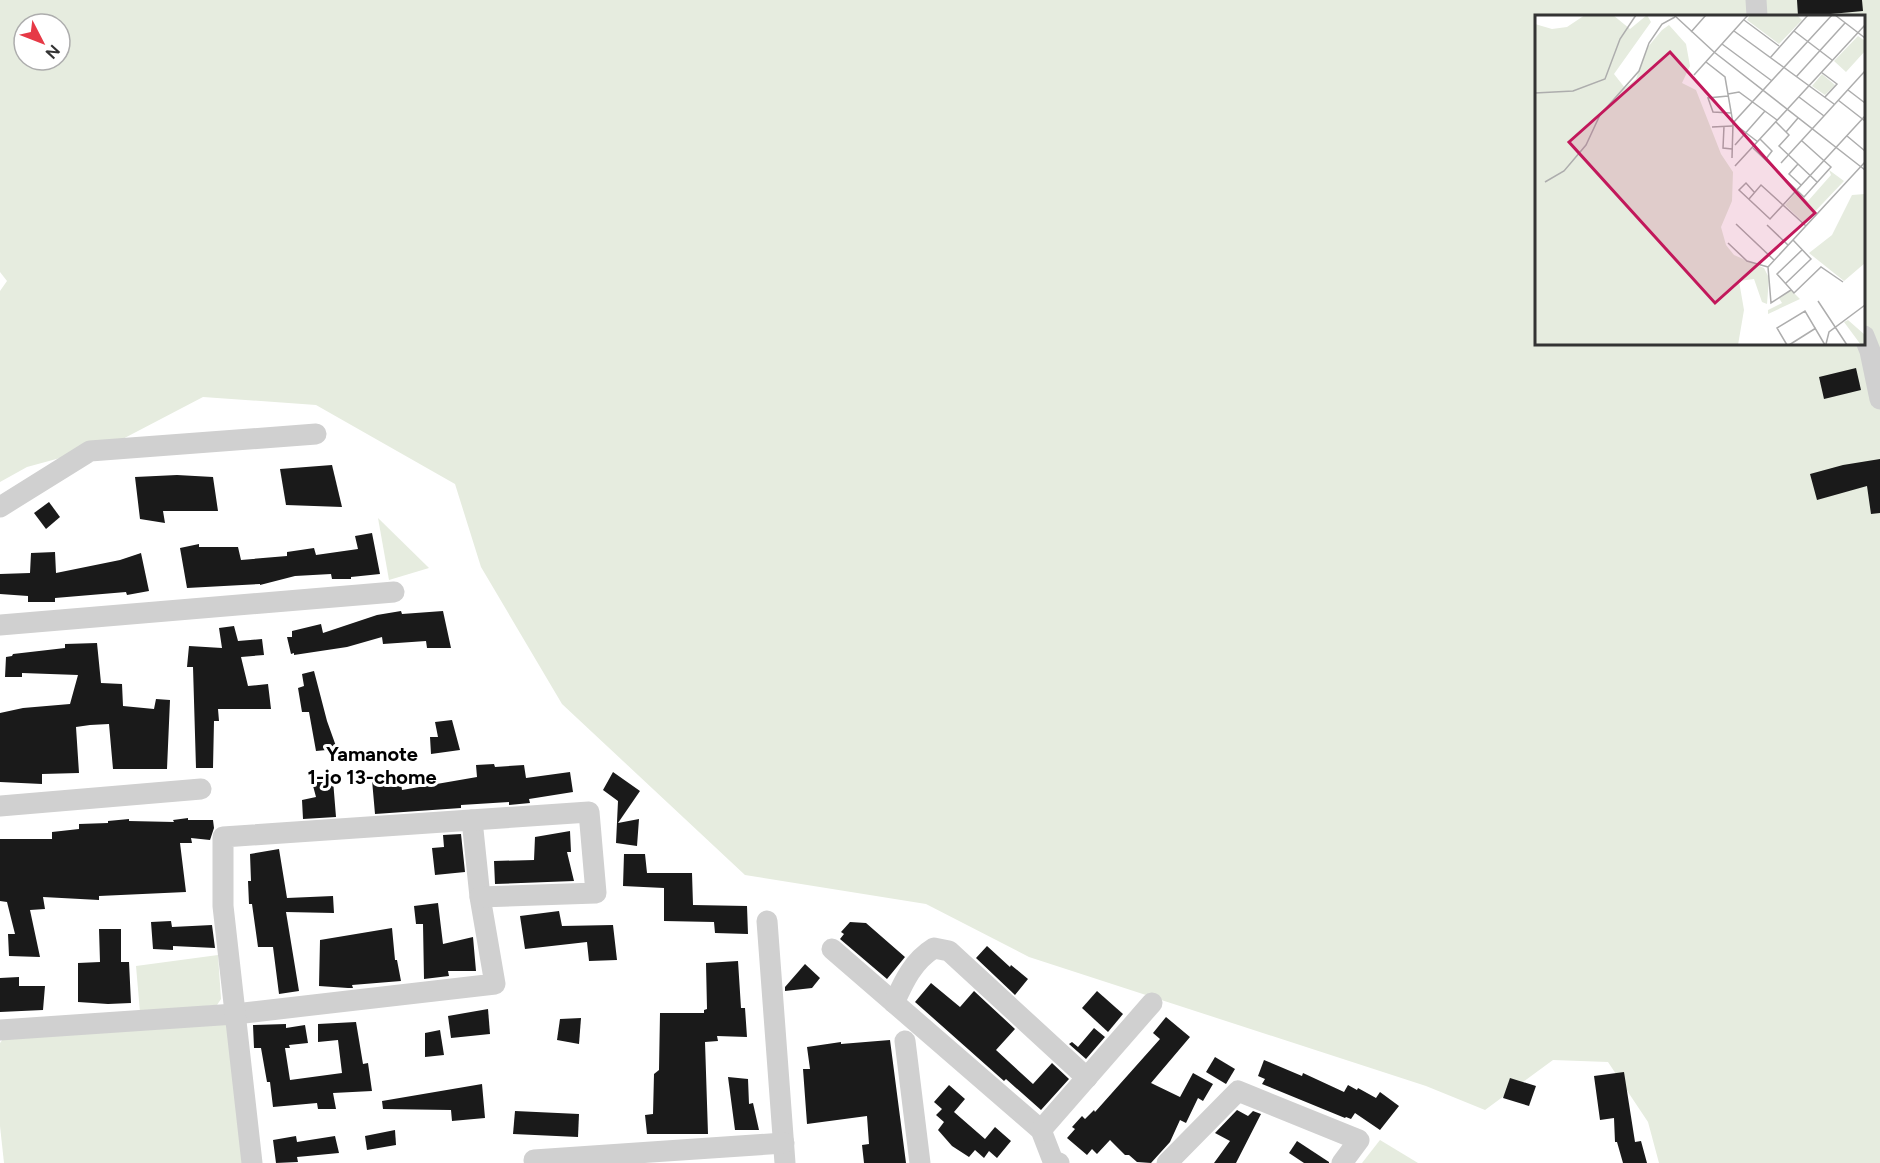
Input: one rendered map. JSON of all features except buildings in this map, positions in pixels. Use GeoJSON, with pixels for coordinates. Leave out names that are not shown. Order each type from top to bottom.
{"type":"FeatureCollection","features":[{"type":"Feature","properties":{"kind":"street"},"geometry":{"type":"LineString","coordinates":[[1755,0],[1757,15]]}},
{"type":"Feature","properties":{"kind":"street"},"geometry":{"type":"LineString","coordinates":[[1865,340],[1870,351],[1880,399]]}},
{"type":"Feature","properties":{"kind":"street"},"geometry":{"type":"LineString","coordinates":[[0,507],[90,451],[316,434]]}},
{"type":"Feature","properties":{"kind":"street"},"geometry":{"type":"LineString","coordinates":[[0,625],[393,592]]}},
{"type":"Feature","properties":{"kind":"street"},"geometry":{"type":"LineString","coordinates":[[0,806],[201,789]]}},
{"type":"Feature","properties":{"kind":"street"},"geometry":{"type":"LineString","coordinates":[[252,1163],[223,906],[223,837],[589,812],[596,893],[480,897]]}},
{"type":"Feature","properties":{"kind":"street"},"geometry":{"type":"LineString","coordinates":[[0,1030],[235,1014],[495,984],[480,897],[472,820]]}},
{"type":"Feature","properties":{"kind":"street"},"geometry":{"type":"LineString","coordinates":[[534,1160],[784,1153],[767,921]]}},
{"type":"Feature","properties":{"kind":"street"},"geometry":{"type":"LineString","coordinates":[[894,1003],[906,976],[922,955],[934,948],[949,951],[1087,1077]]}},
{"type":"Feature","properties":{"kind":"street"},"geometry":{"type":"LineString","coordinates":[[832,949],[1041,1130],[1052,1162]]}},
{"type":"Feature","properties":{"kind":"street"},"geometry":{"type":"LineString","coordinates":[[1041,1130],[1152,1003]]}},
{"type":"Feature","properties":{"kind":"street"},"geometry":{"type":"LineString","coordinates":[[905,1041],[920,1163]]}},
{"type":"Feature","properties":{"kind":"street"},"geometry":{"type":"LineString","coordinates":[[1167,1163],[1238,1091],[1359,1140],[1342,1163]]}},
{"type":"Feature","properties":{"kind":"shaded area"},"geometry":{"type":"Polygon","coordinates":[[[0,0],[1880,0],[1880,1163],[1659,1163],[1648,1122],[1608,1062],[1553,1060],[1485,1110],[1426,1086],[1029,957],[926,904],[745,875],[562,704],[481,567],[455,484],[316,405],[203,397],[115,443],[27,467],[0,482],[0,291],[7,281],[0,272],[0,0]]]}},
{"type":"Feature","properties":{"kind":"shaded area"},"geometry":{"type":"Polygon","coordinates":[[[378,518],[429,568],[389,580],[378,518]]]}},
{"type":"Feature","properties":{"kind":"shaded area"},"geometry":{"type":"Polygon","coordinates":[[[218,955],[221,999],[217,1005],[140,1012],[136,966],[218,955]]]}},
{"type":"Feature","properties":{"kind":"shaded area"},"geometry":{"type":"Polygon","coordinates":[[[228,1021],[245,1163],[4,1163],[0,1126],[0,1043],[3,1039],[228,1021]]]}},
{"type":"Feature","properties":{"kind":"shaded area"},"geometry":{"type":"Polygon","coordinates":[[[1380,1140],[1418,1163],[1362,1163],[1380,1140]]]}},
{"type":"Feature","properties":{"kind":"district","name":"Yamanote 1-jo 13-chome"},"geometry":{"type":"Point","coordinates":[372,766]}}]}
